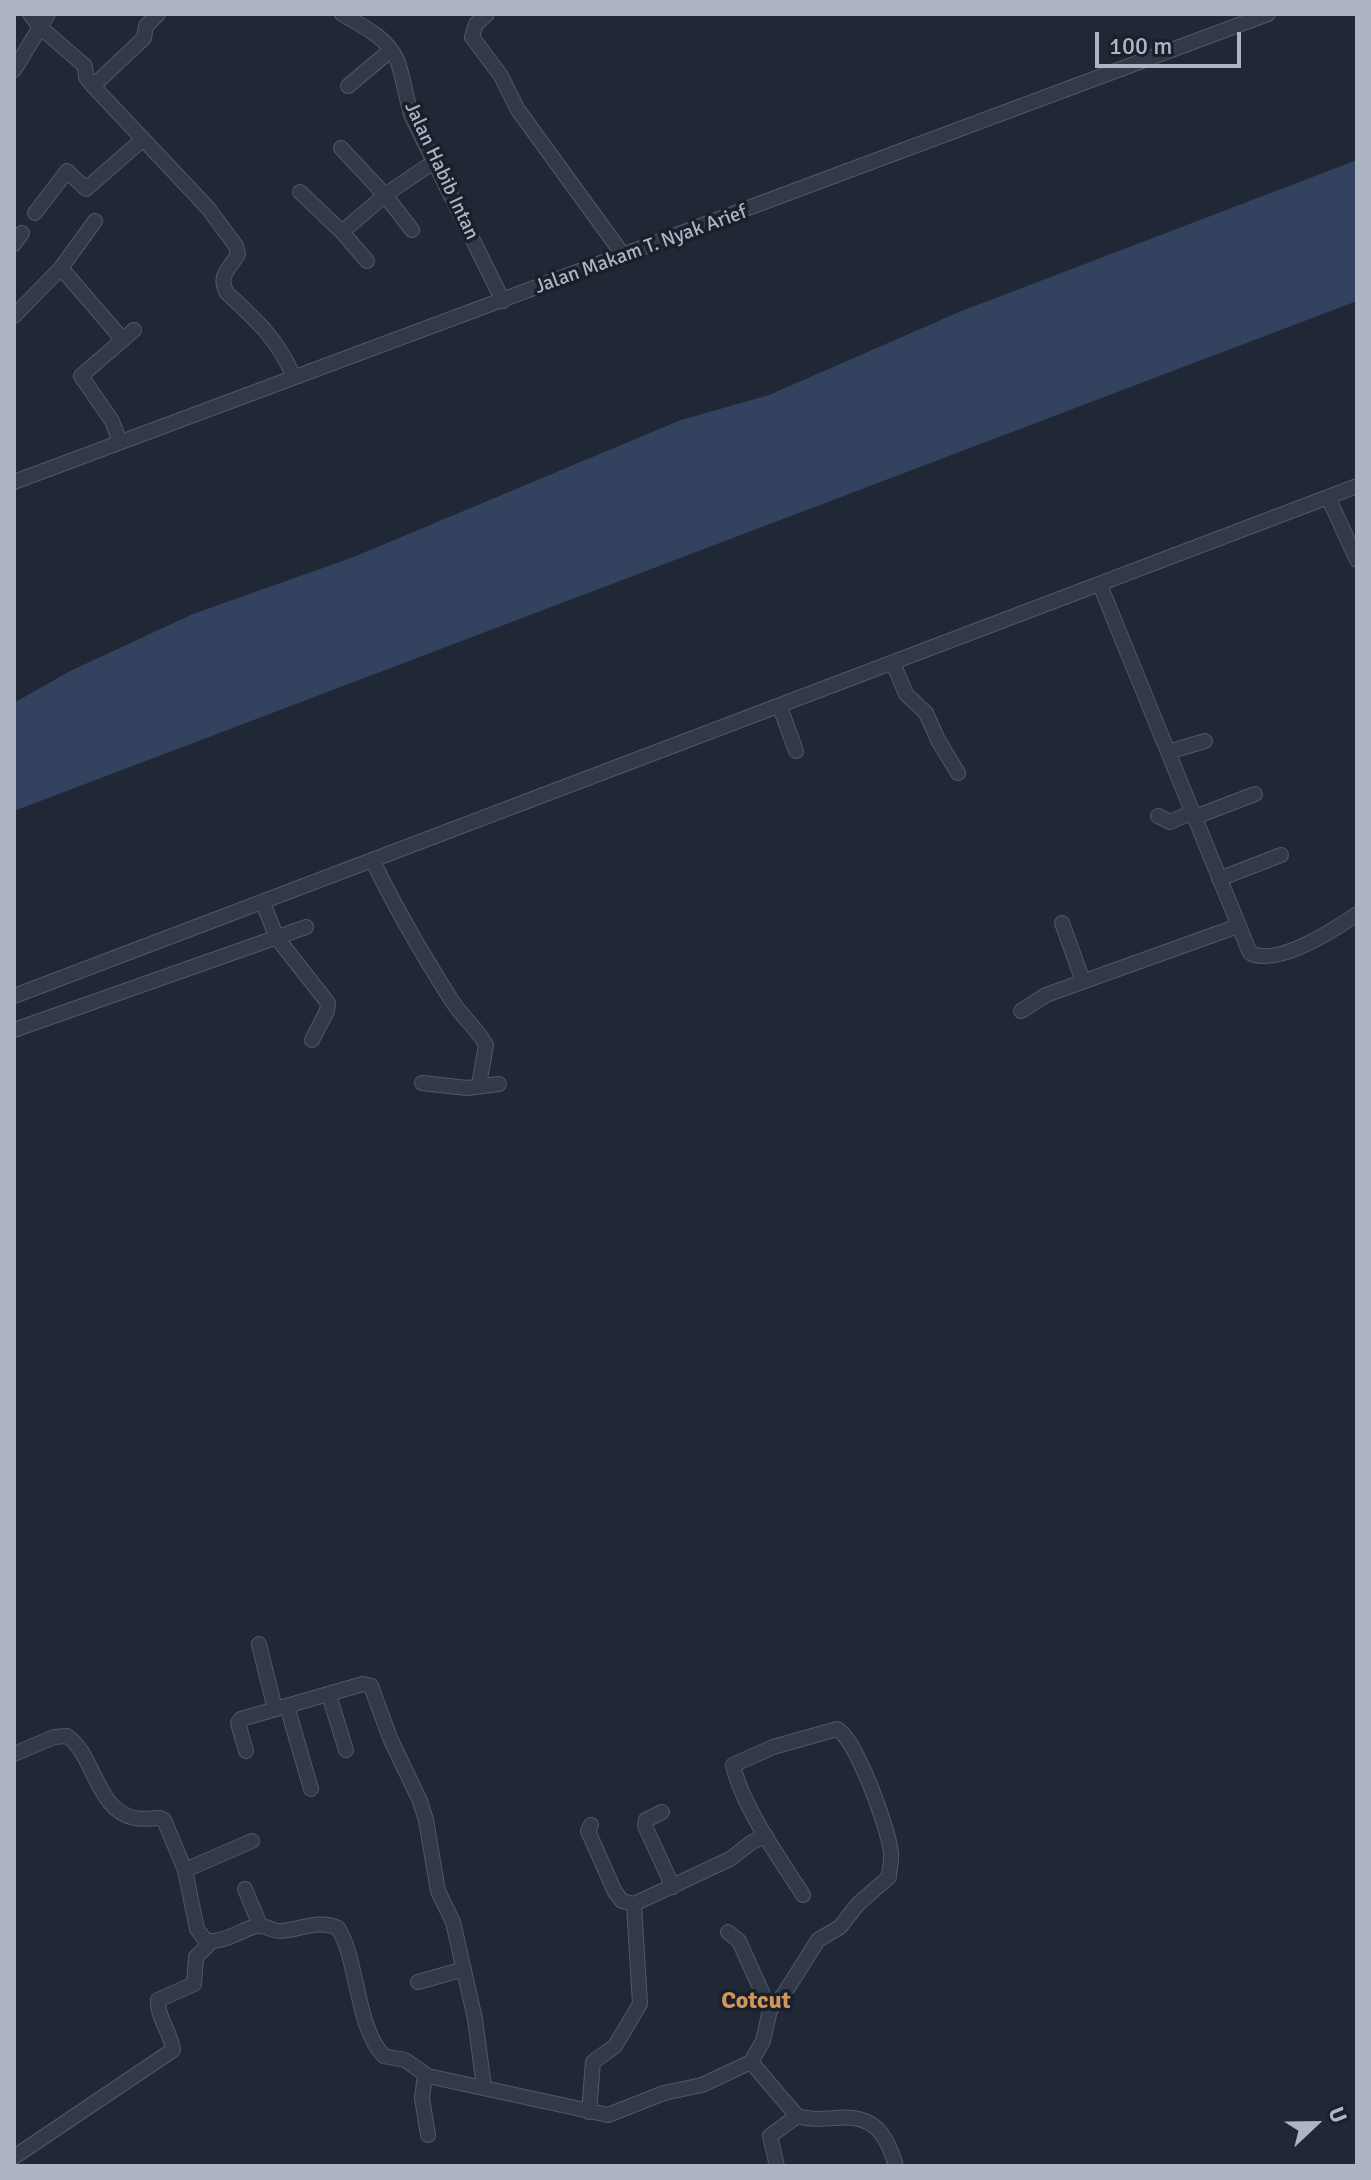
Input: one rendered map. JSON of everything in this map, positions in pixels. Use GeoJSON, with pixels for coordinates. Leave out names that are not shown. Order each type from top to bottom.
{"type":"FeatureCollection","features":[{"type":"Feature","properties":{"kind":"street"},"geometry":{"type":"LineString","coordinates":[[30,14],[44,21],[85,66],[86,77],[93,86],[208,208],[236,246],[238,254],[221,280],[223,286],[271,334],[294,377]]}},
{"type":"Feature","properties":{"kind":"street"},"geometry":{"type":"LineString","coordinates":[[93,86],[144,38],[146,26],[158,14]]}},
{"type":"Feature","properties":{"kind":"street"},"geometry":{"type":"LineString","coordinates":[[342,14],[376,34],[391,50],[348,86]]}},
{"type":"Feature","properties":{"kind":"street"},"geometry":{"type":"LineString","coordinates":[[487,14],[476,24],[472,37],[501,76],[518,110],[624,256]]}},
{"type":"Feature","properties":{"kind":"street","name":"Jalan Makam T. Nyak Arief"},"geometry":{"type":"LineString","coordinates":[[14,482],[1264,15]]}},
{"type":"Feature","properties":{"kind":"street"},"geometry":{"type":"LineString","coordinates":[[14,70],[44,21]]}},
{"type":"Feature","properties":{"kind":"street","name":"Jalan Habib Intan"},"geometry":{"type":"LineString","coordinates":[[391,50],[398,62],[412,117],[503,301]]}},
{"type":"Feature","properties":{"kind":"street"},"geometry":{"type":"LineString","coordinates":[[35,213],[67,171],[86,189],[142,140]]}},
{"type":"Feature","properties":{"kind":"street"},"geometry":{"type":"LineString","coordinates":[[341,148],[385,195],[412,230]]}},
{"type":"Feature","properties":{"kind":"street"},"geometry":{"type":"LineString","coordinates":[[342,232],[385,195],[435,161]]}},
{"type":"Feature","properties":{"kind":"street"},"geometry":{"type":"LineString","coordinates":[[300,192],[367,261]]}},
{"type":"Feature","properties":{"kind":"street"},"geometry":{"type":"LineString","coordinates":[[14,316],[61,268],[95,221]]}},
{"type":"Feature","properties":{"kind":"street"},"geometry":{"type":"LineString","coordinates":[[61,268],[128,335],[81,376],[112,421],[120,442]]}},
{"type":"Feature","properties":{"kind":"street"},"geometry":{"type":"LineString","coordinates":[[14,996],[264,906],[373,861],[780,707],[1333,509],[1357,486]]}},
{"type":"Feature","properties":{"kind":"street"},"geometry":{"type":"LineString","coordinates":[[1333,509],[1357,560]]}},
{"type":"Feature","properties":{"kind":"street"},"geometry":{"type":"LineString","coordinates":[[1102,590],[1250,953],[1258,957],[1314,942],[1357,914]]}},
{"type":"Feature","properties":{"kind":"street"},"geometry":{"type":"LineString","coordinates":[[895,667],[906,694],[926,713],[958,773]]}},
{"type":"Feature","properties":{"kind":"street"},"geometry":{"type":"LineString","coordinates":[[780,707],[793,745]]}},
{"type":"Feature","properties":{"kind":"street"},"geometry":{"type":"LineString","coordinates":[[1168,752],[1205,741]]}},
{"type":"Feature","properties":{"kind":"street"},"geometry":{"type":"LineString","coordinates":[[1158,816],[1170,822],[1255,794]]}},
{"type":"Feature","properties":{"kind":"street"},"geometry":{"type":"LineString","coordinates":[[1219,879],[1281,855]]}},
{"type":"Feature","properties":{"kind":"street"},"geometry":{"type":"LineString","coordinates":[[373,861],[415,944],[454,1004],[486,1045],[479,1085]]}},
{"type":"Feature","properties":{"kind":"street"},"geometry":{"type":"LineString","coordinates":[[264,906],[276,936],[328,1003],[312,1040]]}},
{"type":"Feature","properties":{"kind":"street"},"geometry":{"type":"LineString","coordinates":[[1062,923],[1083,981]]}},
{"type":"Feature","properties":{"kind":"street"},"geometry":{"type":"LineString","coordinates":[[1021,1011],[1046,995],[1238,926]]}},
{"type":"Feature","properties":{"kind":"street"},"geometry":{"type":"LineString","coordinates":[[14,1030],[306,927]]}},
{"type":"Feature","properties":{"kind":"street"},"geometry":{"type":"LineString","coordinates":[[422,1083],[467,1088],[499,1084]]}},
{"type":"Feature","properties":{"kind":"street"},"geometry":{"type":"LineString","coordinates":[[259,1644],[311,1789]]}},
{"type":"Feature","properties":{"kind":"street"},"geometry":{"type":"LineString","coordinates":[[246,1751],[239,1720],[363,1684],[371,1686],[390,1738],[423,1811],[438,1891],[453,1922],[464,1969],[475,2019],[484,2087]]}},
{"type":"Feature","properties":{"kind":"street"},"geometry":{"type":"LineString","coordinates":[[329,1695],[346,1750]]}},
{"type":"Feature","properties":{"kind":"street"},"geometry":{"type":"LineString","coordinates":[[14,2157],[173,2050],[172,2040],[157,2010],[158,2000],[194,1984],[196,1957],[211,1942],[260,1925],[280,1931],[305,1925],[326,1924],[338,1928],[378,2049],[388,2058],[405,2060],[425,2075],[589,2112],[612,2114],[664,2093],[702,2085],[751,2062],[763,2041],[770,2010],[784,1994],[818,1940],[840,1927],[858,1904],[889,1877],[889,1844],[862,1765],[842,1732],[831,1729],[752,1755],[733,1765],[766,1836],[803,1895]]}},
{"type":"Feature","properties":{"kind":"street"},"geometry":{"type":"LineString","coordinates":[[14,1754],[54,1737],[67,1736],[106,1796],[116,1806],[133,1818],[164,1820],[185,1870],[197,1929],[203,1939],[211,1942]]}},
{"type":"Feature","properties":{"kind":"street"},"geometry":{"type":"LineString","coordinates":[[662,1812],[646,1820],[645,1826],[673,1887]]}},
{"type":"Feature","properties":{"kind":"street"},"geometry":{"type":"LineString","coordinates":[[591,1825],[588,1831],[617,1896],[625,1903],[634,1904],[730,1859],[752,1842],[766,1836]]}},
{"type":"Feature","properties":{"kind":"street"},"geometry":{"type":"LineString","coordinates":[[185,1870],[252,1841]]}},
{"type":"Feature","properties":{"kind":"street"},"geometry":{"type":"LineString","coordinates":[[245,1889],[260,1925]]}},
{"type":"Feature","properties":{"kind":"street"},"geometry":{"type":"LineString","coordinates":[[589,2112],[593,2062],[615,2046],[640,2004],[634,1904]]}},
{"type":"Feature","properties":{"kind":"street"},"geometry":{"type":"LineString","coordinates":[[728,1932],[739,1941],[770,2010]]}},
{"type":"Feature","properties":{"kind":"street"},"geometry":{"type":"LineString","coordinates":[[418,1982],[464,1969]]}},
{"type":"Feature","properties":{"kind":"street"},"geometry":{"type":"LineString","coordinates":[[751,2062],[797,2116],[808,2119],[853,2116],[862,2119],[885,2136],[896,2166]]}},
{"type":"Feature","properties":{"kind":"street"},"geometry":{"type":"LineString","coordinates":[[425,2075],[422,2098],[428,2135]]}},
{"type":"Feature","properties":{"kind":"street"},"geometry":{"type":"LineString","coordinates":[[777,2166],[770,2136],[797,2116]]}},
{"type":"Feature","properties":{"kind":"water"},"geometry":{"type":"Polygon","coordinates":[[[1357,160],[1357,301],[14,811],[14,703],[68,672],[193,614],[351,558],[681,420],[769,395],[959,312],[1357,160]]]}},
{"type":"Feature","properties":{"kind":"district","name":"Cotcut"},"geometry":{"type":"Point","coordinates":[756,2002]}}]}
